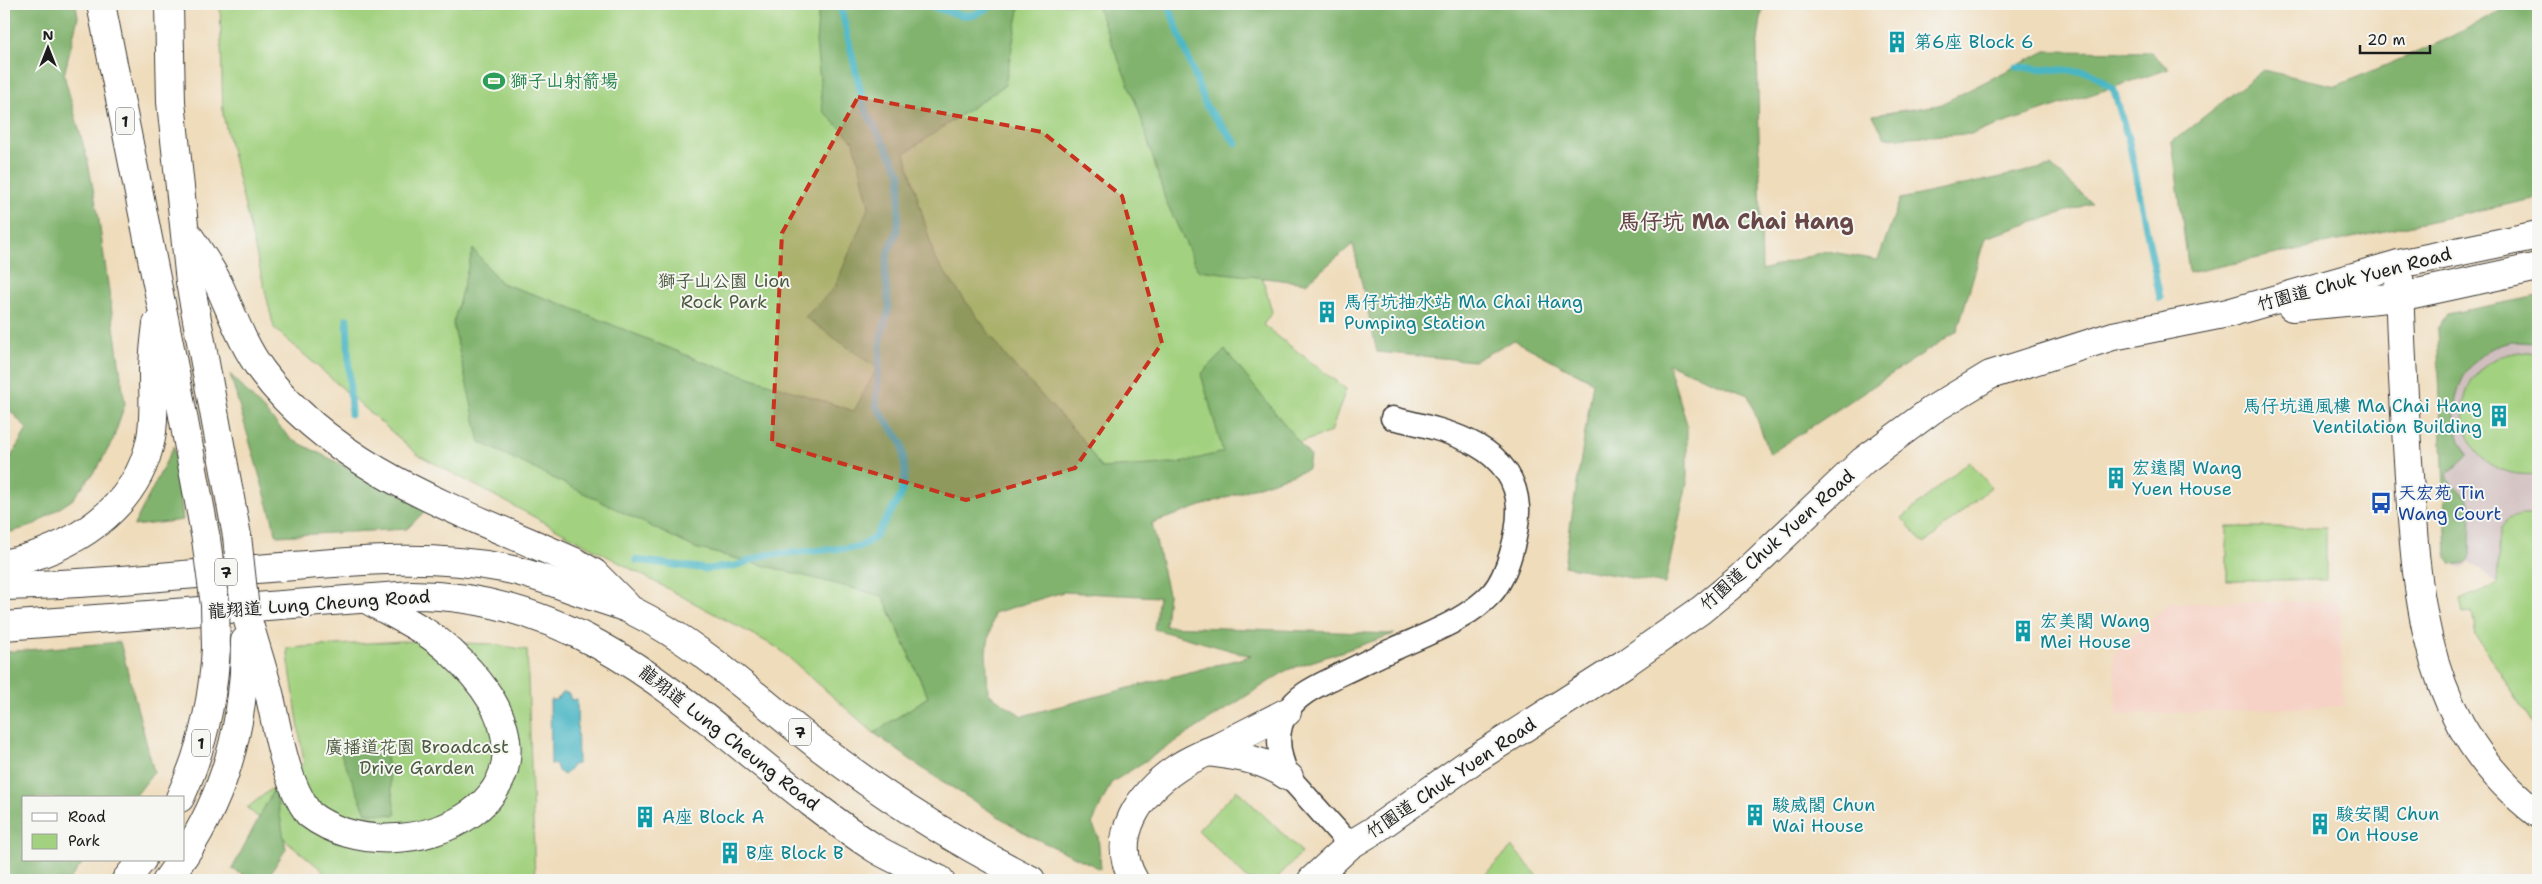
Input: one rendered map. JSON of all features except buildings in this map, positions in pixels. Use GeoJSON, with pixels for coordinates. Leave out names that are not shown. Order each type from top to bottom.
{"type":"FeatureCollection","features":[{"type":"Feature","properties":{"kind":"main road","name":"1"},"geometry":{"type":"LineString","coordinates":[[101,4],[160,295],[206,539],[216,627],[215,664],[211,699],[200,747],[181,796]]}},
{"type":"Feature","properties":{"kind":"main road"},"geometry":{"type":"LineString","coordinates":[[169,4],[171,102],[190,282],[237,536],[253,678],[273,710],[285,764],[308,814],[337,845],[355,856],[371,861]]}},
{"type":"Feature","properties":{"kind":"main road"},"geometry":{"type":"LineString","coordinates":[[186,232],[218,283],[236,326],[261,369],[282,397],[306,421],[344,450],[407,487],[575,562],[594,573],[630,609]]}},
{"type":"Feature","properties":{"kind":"main road","name":"竹園道 Chuk Yuen Road"},"geometry":{"type":"LineString","coordinates":[[1312,880],[1346,849],[1472,760],[1624,664],[1701,610],[1740,578],[1863,461],[1932,410],[1990,375],[2113,336],[2228,313],[2399,264],[2538,235]]}},
{"type":"Feature","properties":{"kind":"main road"},"geometry":{"type":"LineString","coordinates":[[2399,264],[2399,298],[2409,472],[2423,620],[2431,652],[2445,694],[2463,732],[2488,765],[2510,789],[2538,814]]}},
{"type":"Feature","properties":{"kind":"main road","name":"竹園道 Chuk Yuen Road"},"geometry":{"type":"LineString","coordinates":[[2228,313],[2399,298],[2538,267]]}},
{"type":"Feature","properties":{"kind":"main road"},"geometry":{"type":"LineString","coordinates":[[4,564],[63,546],[78,537],[104,519],[123,499],[132,485],[151,439],[154,410],[154,352],[160,295]]}},
{"type":"Feature","properties":{"kind":"main road","name":"龍翔道 Lung Cheung Road"},"geometry":{"type":"LineString","coordinates":[[4,586],[92,582],[395,559],[504,568],[630,609],[705,657],[818,746],[875,787],[965,845],[1031,880]]}},
{"type":"Feature","properties":{"kind":"main road","name":"龍翔道 Lung Cheung Road"},"geometry":{"type":"LineString","coordinates":[[4,626],[368,600],[412,595],[470,598],[512,608],[569,629],[620,656],[679,696],[832,818],[877,850],[940,880]]}},
{"type":"Feature","properties":{"kind":"main road"},"geometry":{"type":"LineString","coordinates":[[368,600],[429,635],[452,652],[477,679],[493,705],[506,743],[505,779],[496,804],[483,826],[455,850]]}},
{"type":"Feature","properties":{"kind":"main road","name":"1"},"geometry":{"type":"LineString","coordinates":[[185,854],[208,814],[225,773],[253,678]]}},
{"type":"Feature","properties":{"kind":"main road"},"geometry":{"type":"LineString","coordinates":[[1134,880],[1128,866],[1123,843],[1130,821],[1144,800],[1164,778],[1178,767],[1287,712]]}},
{"type":"Feature","properties":{"kind":"main road"},"geometry":{"type":"LineString","coordinates":[[1207,752],[1248,757],[1271,765],[1290,777]]}},
{"type":"Feature","properties":{"kind":"main road"},"geometry":{"type":"LineString","coordinates":[[877,850],[906,880]]}},
{"type":"Feature","properties":{"kind":"main road"},"geometry":{"type":"LineString","coordinates":[[126,880],[140,862]]}},
{"type":"Feature","properties":{"kind":"main road"},"geometry":{"type":"LineString","coordinates":[[167,880],[180,862]]}},
{"type":"Feature","properties":{"kind":"street"},"geometry":{"type":"LineString","coordinates":[[1346,849],[1290,777],[1283,765],[1279,746],[1281,727],[1287,712],[1307,691],[1445,626],[1493,592],[1514,545],[1517,522],[1517,498],[1508,476],[1493,454],[1461,438],[1426,426],[1392,418]]}},
{"type":"Feature","properties":{"kind":"highlighted area"},"geometry":{"type":"Polygon","coordinates":[[[858,97],[1042,132],[1122,196],[1162,343],[1075,468],[966,500],[772,443],[782,233],[858,97]]]}},
{"type":"Feature","properties":{"kind":"shaded area","name":"馬仔坑通風樓 Ma Chai Hang Ventilation Building"},"geometry":{"type":"Polygon","coordinates":[[[2538,296],[2538,515],[2520,515],[2500,529],[2497,584],[2480,569],[2469,563],[2462,568],[2452,565],[2447,557],[2437,329],[2447,314],[2538,296]]]}},
{"type":"Feature","properties":{"kind":"shaded area"},"geometry":{"type":"Polygon","coordinates":[[[2339,601],[2344,706],[2116,715],[2114,654],[2169,603],[2339,601]]]}},
{"type":"Feature","properties":{"kind":"green space"},"geometry":{"type":"Polygon","coordinates":[[[4,4],[76,4],[78,17],[64,75],[88,162],[98,214],[125,404],[113,440],[98,467],[72,500],[32,526],[4,534],[4,469],[27,429],[5,405],[8,367],[4,309],[4,4]]]}},
{"type":"Feature","properties":{"kind":"green space","name":"獅子山公園 Lion Rock Park"},"geometry":{"type":"Polygon","coordinates":[[[220,4],[1173,4],[1238,189],[1272,312],[1263,325],[1346,389],[1331,432],[1213,473],[860,545],[928,697],[874,733],[778,648],[417,454],[274,328],[223,115],[220,4]]]}},
{"type":"Feature","properties":{"kind":"green space"},"geometry":{"type":"Polygon","coordinates":[[[819,4],[1020,4],[1005,85],[905,153],[935,259],[1007,358],[1082,439],[1101,468],[1180,463],[1223,452],[1201,374],[1225,350],[1310,456],[1308,469],[1152,523],[1168,594],[1165,626],[1394,634],[1287,670],[1111,783],[1092,824],[1098,836],[1101,869],[1028,835],[926,771],[874,733],[928,697],[883,596],[695,548],[480,442],[453,324],[473,249],[501,283],[562,304],[703,362],[854,411],[877,368],[805,317],[835,287],[869,206],[854,142],[823,111],[816,42],[819,4]],[[1063,592],[994,613],[986,652],[988,693],[1022,716],[1251,656],[1154,629],[1159,597],[1063,592]]]}},
{"type":"Feature","properties":{"kind":"green space"},"geometry":{"type":"Polygon","coordinates":[[[1096,4],[1763,4],[1757,48],[1762,270],[1826,251],[1878,260],[1900,199],[2051,166],[2092,203],[1985,238],[1957,331],[1770,454],[1748,395],[1668,364],[1687,424],[1687,483],[1665,584],[1564,566],[1593,382],[1514,340],[1474,361],[1377,352],[1353,244],[1306,283],[1198,270],[1165,199],[1139,111],[1096,4]]]}},
{"type":"Feature","properties":{"kind":"green space"},"geometry":{"type":"Polygon","coordinates":[[[2512,4],[2538,4],[2538,198],[2189,273],[2172,142],[2263,70],[2336,86],[2439,43],[2512,4]]]}},
{"type":"Feature","properties":{"kind":"green space"},"geometry":{"type":"Polygon","coordinates":[[[2046,51],[2151,52],[2169,69],[1971,134],[1885,138],[1873,115],[1939,105],[2046,51]]]}},
{"type":"Feature","properties":{"kind":"green space"},"geometry":{"type":"Polygon","coordinates":[[[2538,296],[2538,343],[2511,342],[2493,347],[2471,365],[2458,391],[2455,420],[2459,437],[2468,455],[2446,475],[2467,498],[2471,508],[2470,559],[2466,563],[2452,565],[2447,557],[2437,329],[2447,314],[2538,296]]]}},
{"type":"Feature","properties":{"kind":"green space","name":"馬仔坑通風樓 Ma Chai Hang Ventilation Building"},"geometry":{"type":"Polygon","coordinates":[[[2520,352],[2538,354],[2538,474],[2511,473],[2490,463],[2474,448],[2466,429],[2463,408],[2468,388],[2481,370],[2501,356],[2520,352]]]}},
{"type":"Feature","properties":{"kind":"green space"},"geometry":{"type":"Polygon","coordinates":[[[230,374],[291,439],[428,508],[407,529],[277,536],[230,374]]]}},
{"type":"Feature","properties":{"kind":"green space"},"geometry":{"type":"Polygon","coordinates":[[[174,446],[183,520],[134,526],[134,525],[174,446]]]}},
{"type":"Feature","properties":{"kind":"green space"},"geometry":{"type":"Polygon","coordinates":[[[1969,461],[1991,487],[1924,544],[1902,518],[1969,461]]]}},
{"type":"Feature","properties":{"kind":"green space"},"geometry":{"type":"Polygon","coordinates":[[[2520,515],[2538,515],[2538,732],[2476,636],[2472,612],[2463,613],[2460,600],[2497,584],[2500,529],[2507,519],[2520,515]]]}},
{"type":"Feature","properties":{"kind":"green space"},"geometry":{"type":"Polygon","coordinates":[[[2227,527],[2326,527],[2326,580],[2227,580],[2227,527]]]}},
{"type":"Feature","properties":{"kind":"green space","name":"廣播道花園 Broadcast Drive Garden"},"geometry":{"type":"Polygon","coordinates":[[[402,641],[492,644],[527,650],[535,880],[334,880],[247,808],[304,763],[287,648],[402,641]]]}},
{"type":"Feature","properties":{"kind":"green space"},"geometry":{"type":"Polygon","coordinates":[[[120,642],[154,772],[136,796],[22,796],[22,862],[83,862],[69,880],[4,880],[4,652],[120,642]]]}},
{"type":"Feature","properties":{"kind":"green space"},"geometry":{"type":"Polygon","coordinates":[[[335,740],[386,757],[396,815],[366,813],[335,740]]]}},
{"type":"Feature","properties":{"kind":"green space"},"geometry":{"type":"Polygon","coordinates":[[[275,787],[286,849],[266,880],[254,880],[232,869],[275,787]]]}},
{"type":"Feature","properties":{"kind":"green space"},"geometry":{"type":"Polygon","coordinates":[[[1237,790],[1302,852],[1275,880],[1249,880],[1198,830],[1237,790]]]}},
{"type":"Feature","properties":{"kind":"green space"},"geometry":{"type":"Polygon","coordinates":[[[1512,847],[1537,875],[1533,880],[1480,880],[1512,847]]]}},
{"type":"Feature","properties":{"kind":"water"},"geometry":{"type":"Polygon","coordinates":[[[564,692],[569,694],[571,700],[577,699],[578,764],[572,765],[570,770],[564,775],[558,771],[556,765],[551,764],[550,700],[556,700],[564,692]]]}},
{"type":"Feature","properties":{"kind":"waterway"},"geometry":{"type":"LineString","coordinates":[[636,560],[706,569],[735,566],[765,555],[859,547],[874,538],[901,496],[905,473],[902,443],[876,406],[881,336],[889,308],[885,273],[888,252],[897,231],[901,174],[865,110],[840,4]]}},
{"type":"Feature","properties":{"kind":"waterway"},"geometry":{"type":"LineString","coordinates":[[922,4],[960,15],[974,15],[995,4]]}},
{"type":"Feature","properties":{"kind":"waterway"},"geometry":{"type":"LineString","coordinates":[[1168,4],[1206,106],[1236,143]]}},
{"type":"Feature","properties":{"kind":"waterway"},"geometry":{"type":"LineString","coordinates":[[2017,67],[2090,72],[2114,90],[2130,146],[2160,298]]}},
{"type":"Feature","properties":{"kind":"waterway"},"geometry":{"type":"LineString","coordinates":[[347,319],[351,414]]}},
{"type":"Feature","properties":{"kind":"place","name":"第6座 Block 6"},"geometry":{"type":"Point","coordinates":[1897,42]}},
{"type":"Feature","properties":{"kind":"place","name":"獅子山射箭場"},"geometry":{"type":"Point","coordinates":[494,81]}},
{"type":"Feature","properties":{"kind":"place","name":"馬仔坑抽水站 Ma Chai Hang Pumping Station"},"geometry":{"type":"Point","coordinates":[1327,312]}},
{"type":"Feature","properties":{"kind":"place","name":"馬仔坑通風樓 Ma Chai Hang Ventilation Building"},"geometry":{"type":"Point","coordinates":[2499,416]}},
{"type":"Feature","properties":{"kind":"place","name":"宏遠閣 Wang Yuen House"},"geometry":{"type":"Point","coordinates":[2116,478]}},
{"type":"Feature","properties":{"kind":"place","name":"天宏苑 Tin Wang Court"},"geometry":{"type":"Point","coordinates":[2381,503]}},
{"type":"Feature","properties":{"kind":"place","name":"宏美閣 Wang Mei House"},"geometry":{"type":"Point","coordinates":[2023,631]}},
{"type":"Feature","properties":{"kind":"place","name":"駿威閣 Chun Wai House"},"geometry":{"type":"Point","coordinates":[1755,815]}},
{"type":"Feature","properties":{"kind":"place","name":"A座 Block A"},"geometry":{"type":"Point","coordinates":[645,817]}},
{"type":"Feature","properties":{"kind":"place","name":"駿安閣 Chun On House"},"geometry":{"type":"Point","coordinates":[2320,824]}},
{"type":"Feature","properties":{"kind":"place","name":"B座 Block B"},"geometry":{"type":"Point","coordinates":[730,853]}},
{"type":"Feature","properties":{"kind":"district","name":"馬仔坑 Ma Chai Hang"},"geometry":{"type":"Point","coordinates":[1736,221]}}]}
